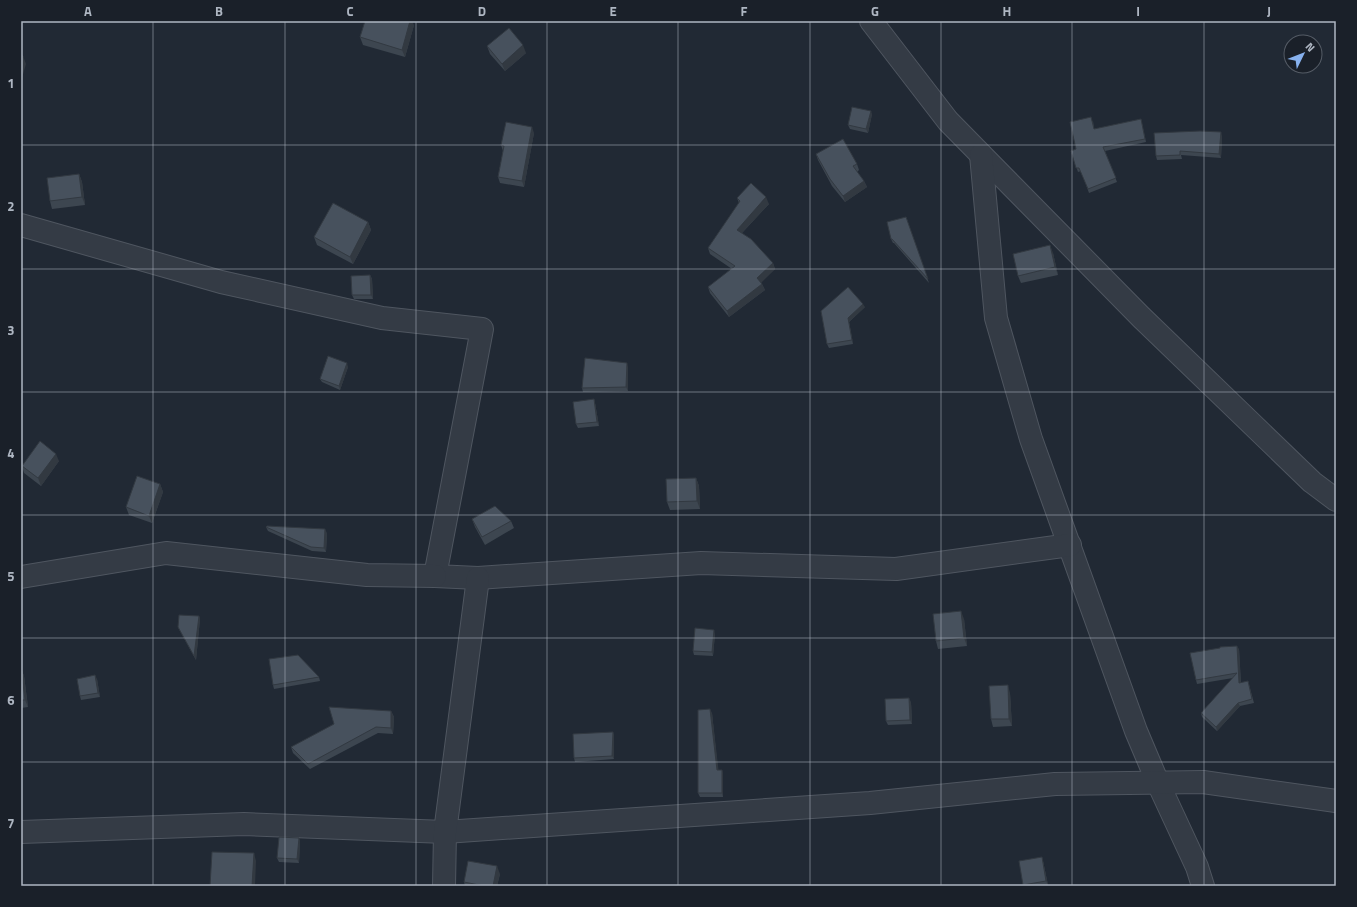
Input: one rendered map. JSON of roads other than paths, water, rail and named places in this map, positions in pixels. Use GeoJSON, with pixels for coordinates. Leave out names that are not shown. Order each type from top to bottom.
{"type":"FeatureCollection","features":[{"type":"Feature","properties":{"kind":"street"},"geometry":{"type":"LineString","coordinates":[[871,21],[948,122],[1141,317],[1312,482],[1336,500]]}},
{"type":"Feature","properties":{"kind":"street"},"geometry":{"type":"LineString","coordinates":[[981,155],[996,318],[1031,439],[1136,731],[1197,868],[1203,886]]}},
{"type":"Feature","properties":{"kind":"street"},"geometry":{"type":"LineString","coordinates":[[21,225],[229,283],[382,318],[482,329],[435,576]]}},
{"type":"Feature","properties":{"kind":"street"},"geometry":{"type":"LineString","coordinates":[[21,577],[166,553],[367,575],[478,578],[701,563],[896,569],[1070,545]]}},
{"type":"Feature","properties":{"kind":"street"},"geometry":{"type":"LineString","coordinates":[[444,886],[445,832],[478,578]]}},
{"type":"Feature","properties":{"kind":"street"},"geometry":{"type":"LineString","coordinates":[[21,832],[244,824],[445,832],[870,803],[1055,784],[1202,782],[1336,801]]}}]}
